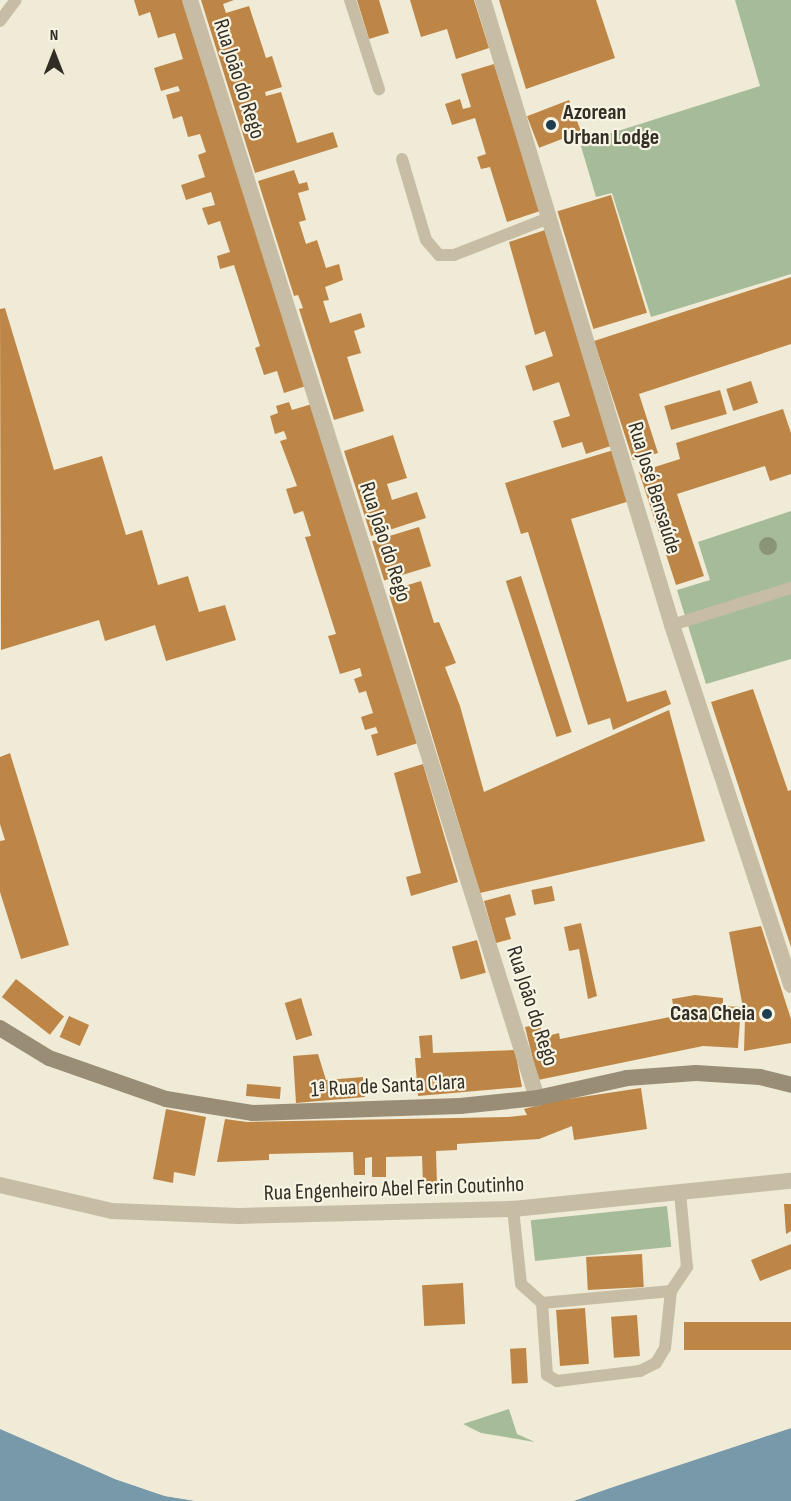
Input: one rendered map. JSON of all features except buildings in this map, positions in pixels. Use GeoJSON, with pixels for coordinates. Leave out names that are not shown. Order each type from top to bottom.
{"type":"FeatureCollection","features":[{"type":"Feature","properties":{"kind":"main road","name":"1ª Rua de Santa Clara"},"geometry":{"type":"LineString","coordinates":[[0,1028],[49,1058],[166,1099],[215,1109],[303,1113],[460,1106],[537,1098],[627,1078],[696,1073],[760,1077],[791,1085]]}},
{"type":"Feature","properties":{"kind":"street","name":"Rua João do Rego"},"geometry":{"type":"LineString","coordinates":[[190,0],[537,1098]]}},
{"type":"Feature","properties":{"kind":"street","name":"Rua José Bensaúde"},"geometry":{"type":"LineString","coordinates":[[483,0],[672,626],[791,985]]}},
{"type":"Feature","properties":{"kind":"street","name":"Rua Engenheiro Abel Ferin Coutinho"},"geometry":{"type":"LineString","coordinates":[[0,1185],[112,1211],[239,1216],[513,1209],[791,1181]]}},
{"type":"Feature","properties":{"kind":"lane"},"geometry":{"type":"LineString","coordinates":[[0,21],[16,0]]}},
{"type":"Feature","properties":{"kind":"lane"},"geometry":{"type":"LineString","coordinates":[[350,0],[379,89]]}},
{"type":"Feature","properties":{"kind":"lane"},"geometry":{"type":"LineString","coordinates":[[402,159],[426,240],[439,255],[454,255],[549,218]]}},
{"type":"Feature","properties":{"kind":"lane"},"geometry":{"type":"LineString","coordinates":[[672,626],[791,588]]}},
{"type":"Feature","properties":{"kind":"lane"},"geometry":{"type":"LineString","coordinates":[[513,1209],[521,1284],[542,1303],[547,1375],[557,1381],[640,1371],[656,1363],[665,1348],[671,1291],[687,1267],[680,1193]]}},
{"type":"Feature","properties":{"kind":"lane"},"geometry":{"type":"LineString","coordinates":[[542,1303],[671,1291]]}},
{"type":"Feature","properties":{"kind":"green space"},"geometry":{"type":"Polygon","coordinates":[[[735,0],[791,0],[791,274],[651,317],[612,193],[596,197],[580,143],[760,86],[735,0]]]}},
{"type":"Feature","properties":{"kind":"green space"},"geometry":{"type":"Polygon","coordinates":[[[791,511],[791,659],[706,684],[677,590],[710,580],[698,542],[791,511]]]}},
{"type":"Feature","properties":{"kind":"green space"},"geometry":{"type":"Polygon","coordinates":[[[667,1206],[671,1247],[535,1261],[531,1220],[667,1206]]]}},
{"type":"Feature","properties":{"kind":"green space"},"geometry":{"type":"Polygon","coordinates":[[[509,1409],[517,1434],[535,1442],[481,1433],[463,1424],[509,1409]]]}},
{"type":"Feature","properties":{"kind":"water"},"geometry":{"type":"Polygon","coordinates":[[[791,1428],[791,1501],[574,1501],[626,1482],[791,1428]]]}},
{"type":"Feature","properties":{"kind":"water"},"geometry":{"type":"Polygon","coordinates":[[[0,1429],[115,1479],[165,1496],[195,1501],[0,1501],[0,1429]]]}},
{"type":"Feature","properties":{"kind":"pier"},"geometry":{"type":"Polygon","coordinates":[[[791,1425],[791,1428],[571,1501],[625,1479],[791,1425]]]}},
{"type":"Feature","properties":{"kind":"pier"},"geometry":{"type":"Polygon","coordinates":[[[0,1426],[117,1477],[198,1501],[165,1496],[115,1479],[0,1426]]]}},
{"type":"Feature","properties":{"kind":"place","name":"Azorean Urban Lodge"},"geometry":{"type":"Point","coordinates":[551,125]}},
{"type":"Feature","properties":{"kind":"place","name":"Casa Cheia"},"geometry":{"type":"Point","coordinates":[767,1014]}}]}
